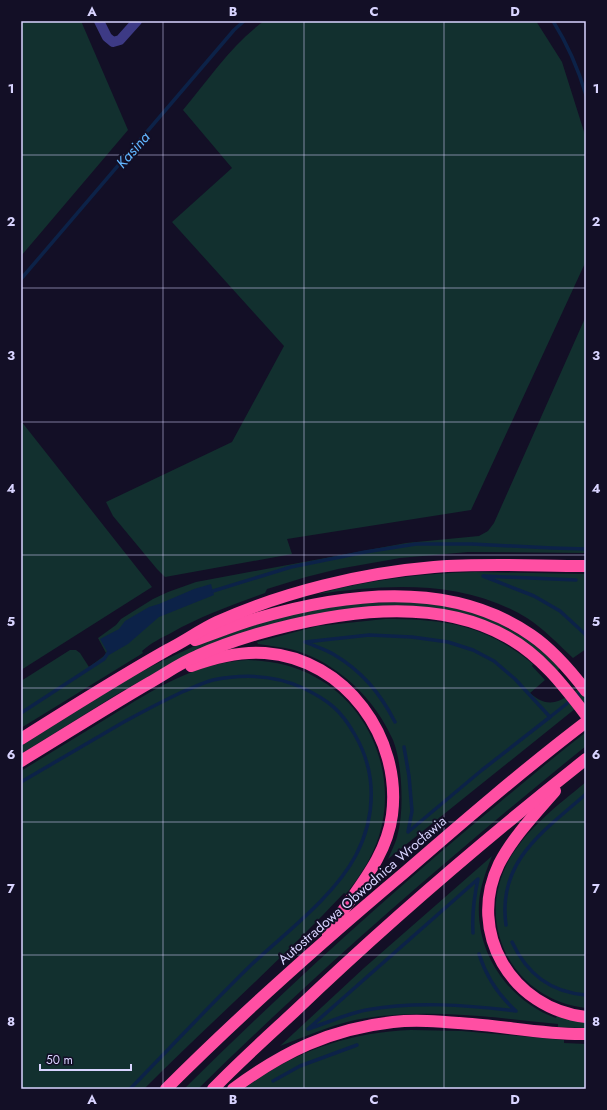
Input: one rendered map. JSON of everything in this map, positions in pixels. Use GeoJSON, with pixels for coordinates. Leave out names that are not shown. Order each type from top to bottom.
{"type":"FeatureCollection","features":[{"type":"Feature","properties":{"kind":"highway"},"geometry":{"type":"LineString","coordinates":[[21,739],[108,684],[204,628],[270,602],[316,588],[359,578],[434,567],[487,565],[586,566]]}},
{"type":"Feature","properties":{"kind":"highway"},"geometry":{"type":"LineString","coordinates":[[171,648],[254,620],[299,608],[358,599],[383,597],[438,599],[487,611],[507,620],[539,640],[575,676],[586,691]]}},
{"type":"Feature","properties":{"kind":"highway"},"geometry":{"type":"LineString","coordinates":[[21,762],[160,676],[209,650],[250,636],[290,625],[359,613],[416,612],[436,614],[463,619],[500,633],[530,652],[563,685],[586,715]]}},
{"type":"Feature","properties":{"kind":"highway"},"geometry":{"type":"LineString","coordinates":[[160,676],[231,654],[266,653],[278,655],[310,664],[331,677],[354,697],[368,714],[381,737],[387,754],[393,784],[392,816],[387,836],[375,865],[338,916],[324,941]]}},
{"type":"Feature","properties":{"kind":"highway","name":"Autostradowa Obwodnica Wrocławia"},"geometry":{"type":"LineString","coordinates":[[166,1089],[194,1060],[324,941],[486,802],[586,722]]}},
{"type":"Feature","properties":{"kind":"highway"},"geometry":{"type":"LineString","coordinates":[[213,1089],[311,995],[400,913],[524,808],[586,760]]}},
{"type":"Feature","properties":{"kind":"highway"},"geometry":{"type":"LineString","coordinates":[[574,769],[524,828],[504,855],[492,884],[488,905],[488,915],[495,948],[506,969],[519,986],[534,998],[551,1008],[586,1017]]}},
{"type":"Feature","properties":{"kind":"highway"},"geometry":{"type":"LineString","coordinates":[[233,1089],[278,1058],[332,1034],[355,1028],[394,1022],[428,1022],[472,1024],[567,1034],[586,1034]]}},
{"type":"Feature","properties":{"kind":"street"},"geometry":{"type":"LineString","coordinates":[[99,21],[107,37],[113,42],[120,40],[137,21]]}},
{"type":"Feature","properties":{"kind":"green space"},"geometry":{"type":"Polygon","coordinates":[[[21,21],[81,21],[128,130],[21,256],[21,21]]]}},
{"type":"Feature","properties":{"kind":"green space"},"geometry":{"type":"Polygon","coordinates":[[[264,21],[536,21],[562,62],[586,138],[586,261],[471,510],[287,539],[292,554],[165,577],[113,516],[106,502],[232,442],[284,346],[172,222],[232,168],[183,110],[241,40],[264,21]]]}},
{"type":"Feature","properties":{"kind":"green space"},"geometry":{"type":"Polygon","coordinates":[[[586,316],[586,553],[468,552],[400,558],[338,569],[267,589],[265,593],[205,616],[160,639],[142,651],[143,653],[21,728],[21,681],[70,650],[76,650],[80,653],[89,667],[106,653],[98,638],[116,625],[121,619],[153,599],[168,592],[196,582],[406,543],[479,536],[488,531],[494,523],[586,316]]]}},
{"type":"Feature","properties":{"kind":"green space"},"geometry":{"type":"Polygon","coordinates":[[[21,421],[152,587],[21,670],[21,421]]]}},
{"type":"Feature","properties":{"kind":"green space"},"geometry":{"type":"Polygon","coordinates":[[[475,572],[586,574],[586,649],[573,658],[545,632],[527,618],[503,605],[477,596],[425,588],[398,587],[371,588],[317,594],[396,578],[475,572]]]}},
{"type":"Feature","properties":{"kind":"green space"},"geometry":{"type":"Polygon","coordinates":[[[415,601],[481,613],[534,643],[561,668],[557,671],[511,633],[476,617],[452,611],[372,608],[178,660],[119,693],[21,754],[21,746],[131,677],[201,643],[282,616],[350,604],[415,601]]]}},
{"type":"Feature","properties":{"kind":"green space"},"geometry":{"type":"Polygon","coordinates":[[[385,619],[407,619],[446,623],[482,633],[499,641],[516,651],[533,664],[532,666],[545,680],[530,693],[545,702],[559,701],[586,683],[586,700],[388,859],[399,830],[402,796],[401,777],[393,740],[376,710],[353,684],[326,664],[294,650],[258,644],[257,642],[318,626],[385,619]]]}},
{"type":"Feature","properties":{"kind":"green space"},"geometry":{"type":"Polygon","coordinates":[[[248,660],[283,664],[299,669],[315,677],[335,690],[351,706],[365,724],[375,745],[382,767],[385,790],[384,813],[379,836],[369,859],[361,874],[346,894],[344,893],[295,943],[144,1089],[21,1089],[21,771],[142,697],[175,679],[210,666],[248,660]]]}},
{"type":"Feature","properties":{"kind":"green space"},"geometry":{"type":"Polygon","coordinates":[[[586,732],[586,746],[486,828],[388,913],[292,999],[198,1089],[184,1089],[299,978],[378,907],[458,837],[586,732]]]}},
{"type":"Feature","properties":{"kind":"green space"},"geometry":{"type":"Polygon","coordinates":[[[586,782],[586,1008],[561,1002],[539,991],[521,975],[507,955],[499,933],[496,909],[499,885],[509,860],[516,848],[534,827],[586,782]]]}},
{"type":"Feature","properties":{"kind":"green space"},"geometry":{"type":"Polygon","coordinates":[[[492,856],[482,885],[479,903],[483,940],[490,957],[510,988],[524,1000],[539,1010],[556,1018],[557,1015],[586,1021],[586,1028],[558,1027],[558,1024],[482,1016],[456,1014],[405,1014],[380,1016],[345,1022],[280,1046],[364,968],[492,856]]]}},
{"type":"Feature","properties":{"kind":"green space"},"geometry":{"type":"Polygon","coordinates":[[[411,1030],[462,1031],[564,1040],[564,1043],[586,1044],[586,1089],[244,1089],[282,1064],[323,1046],[366,1035],[411,1030]]]}},
{"type":"Feature","properties":{"kind":"water"},"geometry":{"type":"Polygon","coordinates":[[[211,584],[214,595],[159,617],[128,644],[109,655],[100,639],[119,629],[125,621],[149,607],[194,589],[211,584]]]}},
{"type":"Feature","properties":{"kind":"waterway","name":"Kasina"},"geometry":{"type":"LineString","coordinates":[[21,279],[234,30],[244,21]]}},
{"type":"Feature","properties":{"kind":"waterway"},"geometry":{"type":"LineString","coordinates":[[553,21],[572,57],[580,75],[586,95]]}},
{"type":"Feature","properties":{"kind":"waterway"},"geometry":{"type":"LineString","coordinates":[[213,591],[291,567],[365,552],[416,544],[472,544],[586,549]]}},
{"type":"Feature","properties":{"kind":"waterway"},"geometry":{"type":"LineString","coordinates":[[576,580],[483,576],[534,596],[560,611],[586,635]]}},
{"type":"Feature","properties":{"kind":"waterway"},"geometry":{"type":"LineString","coordinates":[[395,722],[376,692],[361,675],[333,654],[305,642],[369,635],[412,637],[448,642],[473,650],[494,661],[515,679],[550,717],[482,770],[408,832],[412,811],[409,776],[404,747]]}},
{"type":"Feature","properties":{"kind":"waterway"},"geometry":{"type":"LineString","coordinates":[[21,713],[104,659],[108,653]]}},
{"type":"Feature","properties":{"kind":"waterway"},"geometry":{"type":"LineString","coordinates":[[21,782],[152,707],[209,681],[224,678],[247,676],[270,678],[281,680],[303,688],[320,697],[339,712],[350,726],[362,749],[370,779],[370,810],[363,840],[347,871],[322,900],[250,966],[130,1089]]}},
{"type":"Feature","properties":{"kind":"waterway"},"geometry":{"type":"LineString","coordinates":[[550,717],[584,690]]}},
{"type":"Feature","properties":{"kind":"waterway"},"geometry":{"type":"LineString","coordinates":[[506,925],[505,903],[509,883],[516,865],[527,849],[540,835],[586,794]]}},
{"type":"Feature","properties":{"kind":"waterway"},"geometry":{"type":"LineString","coordinates":[[473,933],[475,892],[478,879],[308,1029],[344,1016],[384,1007],[441,1005],[516,1011],[493,985],[479,954]]}},
{"type":"Feature","properties":{"kind":"waterway"},"geometry":{"type":"LineString","coordinates":[[512,942],[525,963],[541,979],[561,990],[586,995]]}},
{"type":"Feature","properties":{"kind":"waterway"},"geometry":{"type":"LineString","coordinates":[[273,1081],[300,1066],[357,1045]]}}]}
